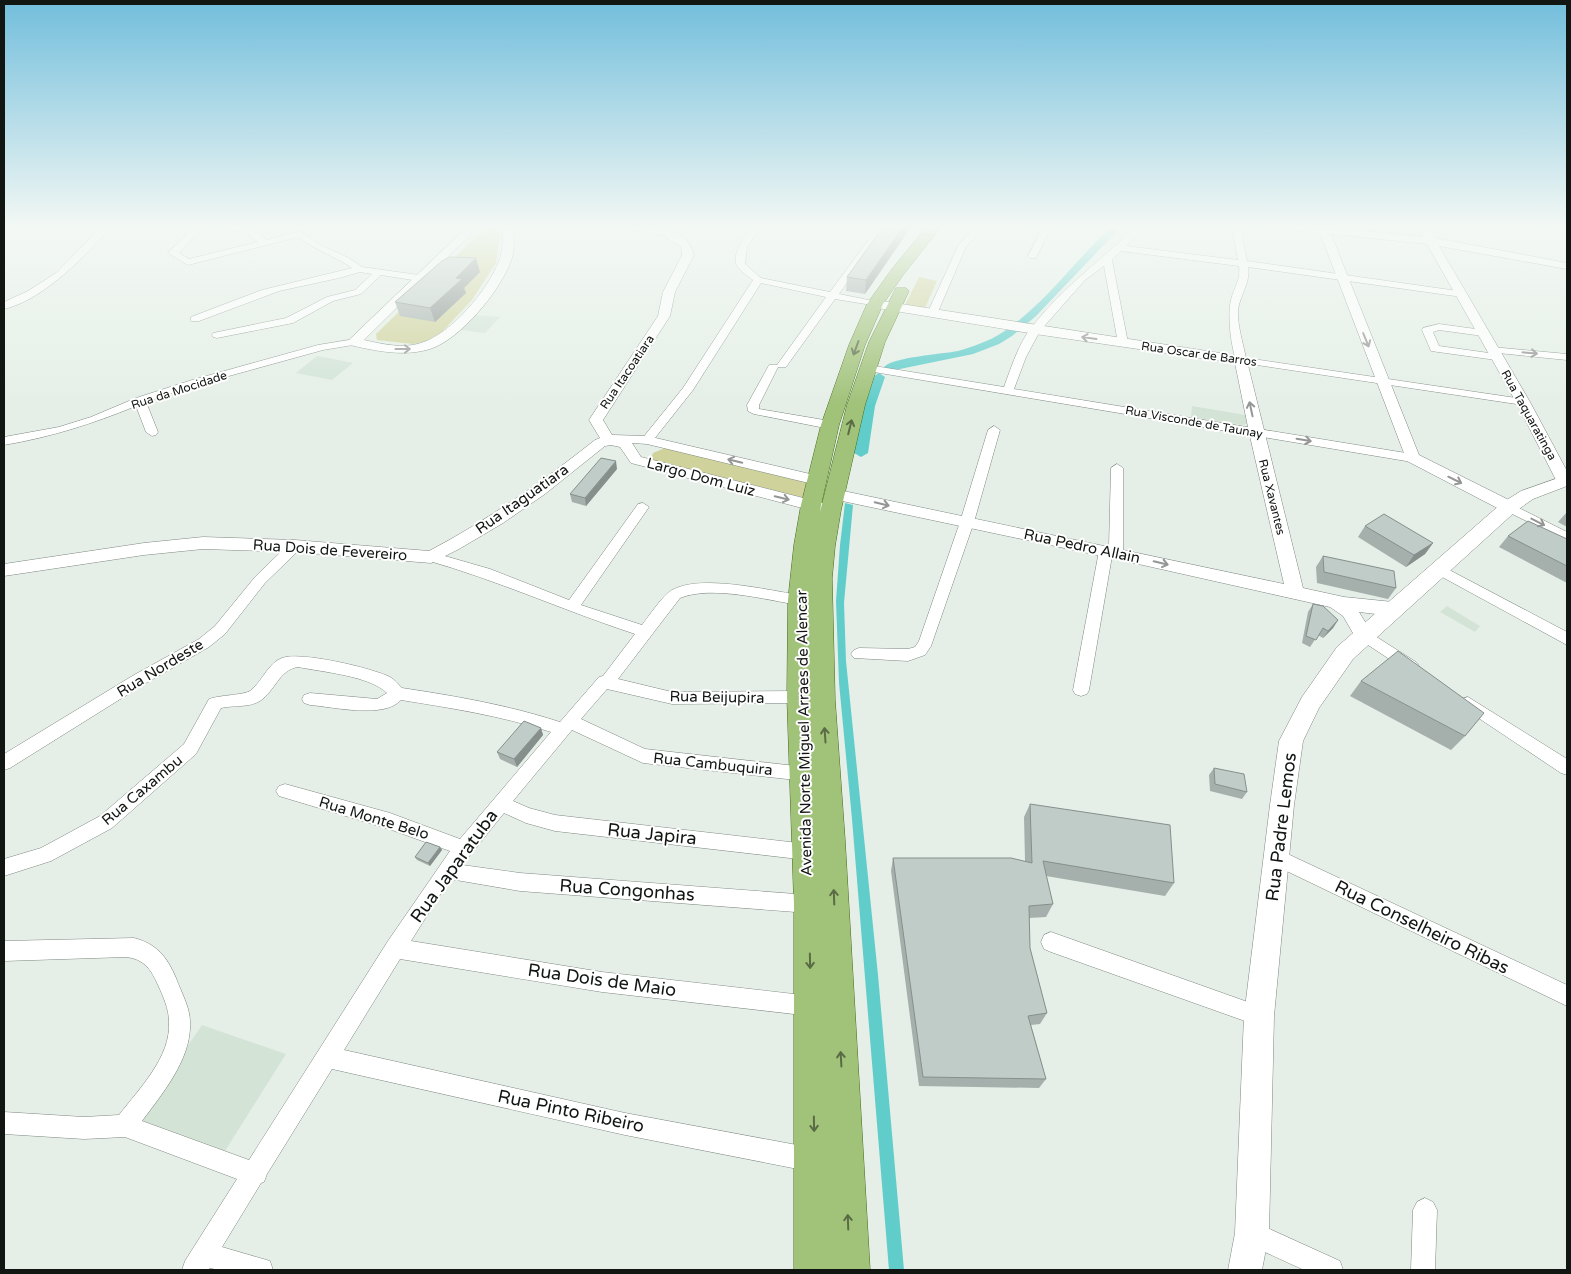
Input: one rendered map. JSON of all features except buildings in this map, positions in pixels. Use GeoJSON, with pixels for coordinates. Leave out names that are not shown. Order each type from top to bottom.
{"type":"FeatureCollection","features":[{"type":"Feature","properties":{"kind":"main road","name":"Avenida Norte Miguel Arraes de Alencar"},"geometry":{"type":"LineString","coordinates":[[814,1270],[810,904],[800,697],[799,600],[823,497],[868,368],[884,305],[891,286]]}},
{"type":"Feature","properties":{"kind":"main road","name":"Avenida Norte Miguel Arraes de Alencar"},"geometry":{"type":"LineString","coordinates":[[850,1270],[831,840],[822,700],[820,638],[821,578],[824,546],[823,497],[830,425],[857,345],[884,305],[901,286]]}},
{"type":"Feature","properties":{"kind":"main road","name":"Rua Padre Lemos"},"geometry":{"type":"LineString","coordinates":[[1245,1270],[1252,1233],[1259,1016],[1291,741],[1310,703],[1345,653],[1509,507],[1527,495],[1566,480]]}},
{"type":"Feature","properties":{"kind":"street"},"geometry":{"type":"LineString","coordinates":[[4,306],[42,286]]}},
{"type":"Feature","properties":{"kind":"street"},"geometry":{"type":"LineString","coordinates":[[195,319],[283,286]]}},
{"type":"Feature","properties":{"kind":"street"},"geometry":{"type":"LineString","coordinates":[[217,335],[289,321],[306,314],[330,300],[358,292],[364,286]]}},
{"type":"Feature","properties":{"kind":"street"},"geometry":{"type":"LineString","coordinates":[[355,342],[411,286]]}},
{"type":"Feature","properties":{"kind":"street"},"geometry":{"type":"LineString","coordinates":[[355,342],[400,350],[418,348],[437,342],[469,312],[488,286]]}},
{"type":"Feature","properties":{"kind":"street","name":"Rua Itacoatiara"},"geometry":{"type":"LineString","coordinates":[[609,440],[596,420],[664,316],[672,286]]}},
{"type":"Feature","properties":{"kind":"street"},"geometry":{"type":"LineString","coordinates":[[633,458],[635,452],[688,390],[754,286]]}},
{"type":"Feature","properties":{"kind":"street"},"geometry":{"type":"LineString","coordinates":[[792,286],[884,305]]}},
{"type":"Feature","properties":{"kind":"street"},"geometry":{"type":"LineString","coordinates":[[830,425],[754,411],[753,405],[777,366],[838,286]]}},
{"type":"Feature","properties":{"kind":"street"},"geometry":{"type":"LineString","coordinates":[[932,314],[944,286]]}},
{"type":"Feature","properties":{"kind":"street"},"geometry":{"type":"LineString","coordinates":[[1008,390],[1032,329],[1074,286]]}},
{"type":"Feature","properties":{"kind":"street"},"geometry":{"type":"LineString","coordinates":[[1112,286],[1123,343]]}},
{"type":"Feature","properties":{"kind":"street","name":"Rua Xavantes"},"geometry":{"type":"LineString","coordinates":[[1241,286],[1236,297],[1233,312],[1241,360],[1294,593]]}},
{"type":"Feature","properties":{"kind":"street"},"geometry":{"type":"LineString","coordinates":[[1346,286],[1412,458]]}},
{"type":"Feature","properties":{"kind":"street"},"geometry":{"type":"LineString","coordinates":[[1412,286],[1462,294]]}},
{"type":"Feature","properties":{"kind":"street","name":"Rua Taquaratinga"},"geometry":{"type":"LineString","coordinates":[[1458,286],[1566,480]]}},
{"type":"Feature","properties":{"kind":"street","name":"Rua Oscar de Barros"},"geometry":{"type":"LineString","coordinates":[[884,305],[1123,343],[1523,402]]}},
{"type":"Feature","properties":{"kind":"street"},"geometry":{"type":"LineString","coordinates":[[1483,333],[1439,327],[1427,330],[1435,349],[1567,357]]}},
{"type":"Feature","properties":{"kind":"street","name":"Rua da Mocidade"},"geometry":{"type":"LineString","coordinates":[[4,441],[61,430],[95,419],[140,400],[196,382],[293,355],[355,342]]}},
{"type":"Feature","properties":{"kind":"street","name":"Rua Visconde de Taunay"},"geometry":{"type":"LineString","coordinates":[[868,368],[1412,458],[1509,507]]}},
{"type":"Feature","properties":{"kind":"street"},"geometry":{"type":"LineString","coordinates":[[140,400],[152,432]]}},
{"type":"Feature","properties":{"kind":"street"},"geometry":{"type":"LineString","coordinates":[[859,654],[915,654],[926,642],[967,522],[994,430]]}},
{"type":"Feature","properties":{"kind":"street","name":"Largo Dom Luiz"},"geometry":{"type":"LineString","coordinates":[[609,440],[625,438],[647,440],[823,497]]}},
{"type":"Feature","properties":{"kind":"street","name":"Largo Dom Luiz"},"geometry":{"type":"LineString","coordinates":[[609,440],[625,444],[633,458],[823,497]]}},
{"type":"Feature","properties":{"kind":"street","name":"Rua Itaguatiara"},"geometry":{"type":"LineString","coordinates":[[431,557],[450,548],[503,514],[600,443],[609,440]]}},
{"type":"Feature","properties":{"kind":"street"},"geometry":{"type":"LineString","coordinates":[[1081,690],[1111,552],[1117,468]]}},
{"type":"Feature","properties":{"kind":"street","name":"Rua Pedro Allain"},"geometry":{"type":"LineString","coordinates":[[823,497],[967,522],[1356,606],[1393,609]]}},
{"type":"Feature","properties":{"kind":"street"},"geometry":{"type":"LineString","coordinates":[[572,606],[643,507]]}},
{"type":"Feature","properties":{"kind":"street"},"geometry":{"type":"LineString","coordinates":[[1509,507],[1567,537]]}},
{"type":"Feature","properties":{"kind":"street","name":"Rua Dois de Fevereiro"},"geometry":{"type":"LineString","coordinates":[[4,570],[144,549],[203,543],[295,546],[431,557],[488,574],[645,632]]}},
{"type":"Feature","properties":{"kind":"street","name":"Rua Nordeste"},"geometry":{"type":"LineString","coordinates":[[4,763],[140,679],[204,643],[220,630],[260,580],[295,546]]}},
{"type":"Feature","properties":{"kind":"street"},"geometry":{"type":"LineString","coordinates":[[1438,569],[1567,639]]}},
{"type":"Feature","properties":{"kind":"street","name":"Rua Japaratuba"},"geometry":{"type":"LineString","coordinates":[[200,1262],[395,948],[446,870],[566,725],[605,681],[606,683],[675,594],[688,588],[700,587],[799,600]]}},
{"type":"Feature","properties":{"kind":"street","name":"Rua Pedro Allain"},"geometry":{"type":"LineString","coordinates":[[1329,600],[1349,611],[1364,635]]}},
{"type":"Feature","properties":{"kind":"street"},"geometry":{"type":"LineString","coordinates":[[1364,635],[1427,677]]}},
{"type":"Feature","properties":{"kind":"street","name":"Rua Caxambu"},"geometry":{"type":"LineString","coordinates":[[4,866],[45,855],[106,822],[190,750],[215,703],[226,699],[254,696],[285,663],[298,661],[370,676],[386,682],[397,693],[486,708],[566,725]]}},
{"type":"Feature","properties":{"kind":"street","name":"Rua Beijupira"},"geometry":{"type":"LineString","coordinates":[[606,683],[672,698],[800,697]]}},
{"type":"Feature","properties":{"kind":"street"},"geometry":{"type":"LineString","coordinates":[[310,699],[386,704],[397,693]]}},
{"type":"Feature","properties":{"kind":"street"},"geometry":{"type":"LineString","coordinates":[[1452,693],[1567,768]]}},
{"type":"Feature","properties":{"kind":"street","name":"Rua Cambuquira"},"geometry":{"type":"LineString","coordinates":[[566,725],[643,756],[804,774]]}},
{"type":"Feature","properties":{"kind":"street","name":"Rua Monte Belo"},"geometry":{"type":"LineString","coordinates":[[285,791],[390,821],[463,848]]}},
{"type":"Feature","properties":{"kind":"street","name":"Rua Japira"},"geometry":{"type":"LineString","coordinates":[[501,803],[526,815],[554,823],[806,852]]}},
{"type":"Feature","properties":{"kind":"street","name":"Rua Conselheiro Ribas"},"geometry":{"type":"LineString","coordinates":[[1277,857],[1567,996]]}},
{"type":"Feature","properties":{"kind":"street","name":"Rua Congonhas"},"geometry":{"type":"LineString","coordinates":[[446,870],[520,882],[810,904]]}},
{"type":"Feature","properties":{"kind":"street"},"geometry":{"type":"LineString","coordinates":[[1051,942],[1259,1016]]}},
{"type":"Feature","properties":{"kind":"street"},"geometry":{"type":"LineString","coordinates":[[4,951],[136,947],[153,955],[160,965],[178,1008],[180,1036],[161,1075],[125,1126]]}},
{"type":"Feature","properties":{"kind":"street","name":"Rua Dois de Maio"},"geometry":{"type":"LineString","coordinates":[[395,948],[602,982],[811,1006]]}},
{"type":"Feature","properties":{"kind":"street","name":"Rua Pinto Ribeiro"},"geometry":{"type":"LineString","coordinates":[[328,1057],[625,1124],[814,1161]]}},
{"type":"Feature","properties":{"kind":"street"},"geometry":{"type":"LineString","coordinates":[[4,1123],[84,1128],[125,1126],[256,1174]]}},
{"type":"Feature","properties":{"kind":"street"},"geometry":{"type":"LineString","coordinates":[[1423,1270],[1425,1210]]}},
{"type":"Feature","properties":{"kind":"street"},"geometry":{"type":"LineString","coordinates":[[1252,1233],[1331,1270]]}},
{"type":"Feature","properties":{"kind":"street"},"geometry":{"type":"LineString","coordinates":[[200,1262],[261,1270]]}},
{"type":"Feature","properties":{"kind":"shaded area"},"geometry":{"type":"Polygon","coordinates":[[[475,315],[500,317],[485,333],[461,330],[475,315]]]}},
{"type":"Feature","properties":{"kind":"shaded area"},"geometry":{"type":"Polygon","coordinates":[[[317,356],[353,363],[332,380],[296,373],[317,356]]]}},
{"type":"Feature","properties":{"kind":"shaded area"},"geometry":{"type":"Polygon","coordinates":[[[1192,406],[1246,415],[1247,424],[1242,425],[1191,417],[1192,406]]]}},
{"type":"Feature","properties":{"kind":"shaded area"},"geometry":{"type":"Polygon","coordinates":[[[1447,606],[1480,626],[1475,632],[1440,612],[1447,606]]]}},
{"type":"Feature","properties":{"kind":"shaded area"},"geometry":{"type":"Polygon","coordinates":[[[202,1025],[286,1054],[225,1151],[137,1119],[202,1025]]]}},
{"type":"Feature","properties":{"kind":"green space"},"geometry":{"type":"Polygon","coordinates":[[[425,286],[481,286],[472,300],[441,333],[424,342],[413,344],[377,340],[376,334],[425,286]]]}},
{"type":"Feature","properties":{"kind":"green space"},"geometry":{"type":"Polygon","coordinates":[[[914,286],[935,286],[925,308],[905,305],[914,286]]]}},
{"type":"Feature","properties":{"kind":"green space"},"geometry":{"type":"Polygon","coordinates":[[[665,448],[811,482],[808,499],[650,461],[653,453],[665,448]]]}},
{"type":"Feature","properties":{"kind":"water"},"geometry":{"type":"Polygon","coordinates":[[[845,503],[853,505],[844,603],[846,661],[878,975],[904,1270],[889,1270],[839,683],[836,601],[845,503]]]}},
{"type":"Feature","properties":{"kind":"waterway"},"geometry":{"type":"LineString","coordinates":[[890,367],[912,361],[969,352],[995,341],[1021,324],[1058,286]]}},
{"type":"Feature","properties":{"kind":"waterway"},"geometry":{"type":"LineString","coordinates":[[861,453],[869,406],[879,377]]}}]}
